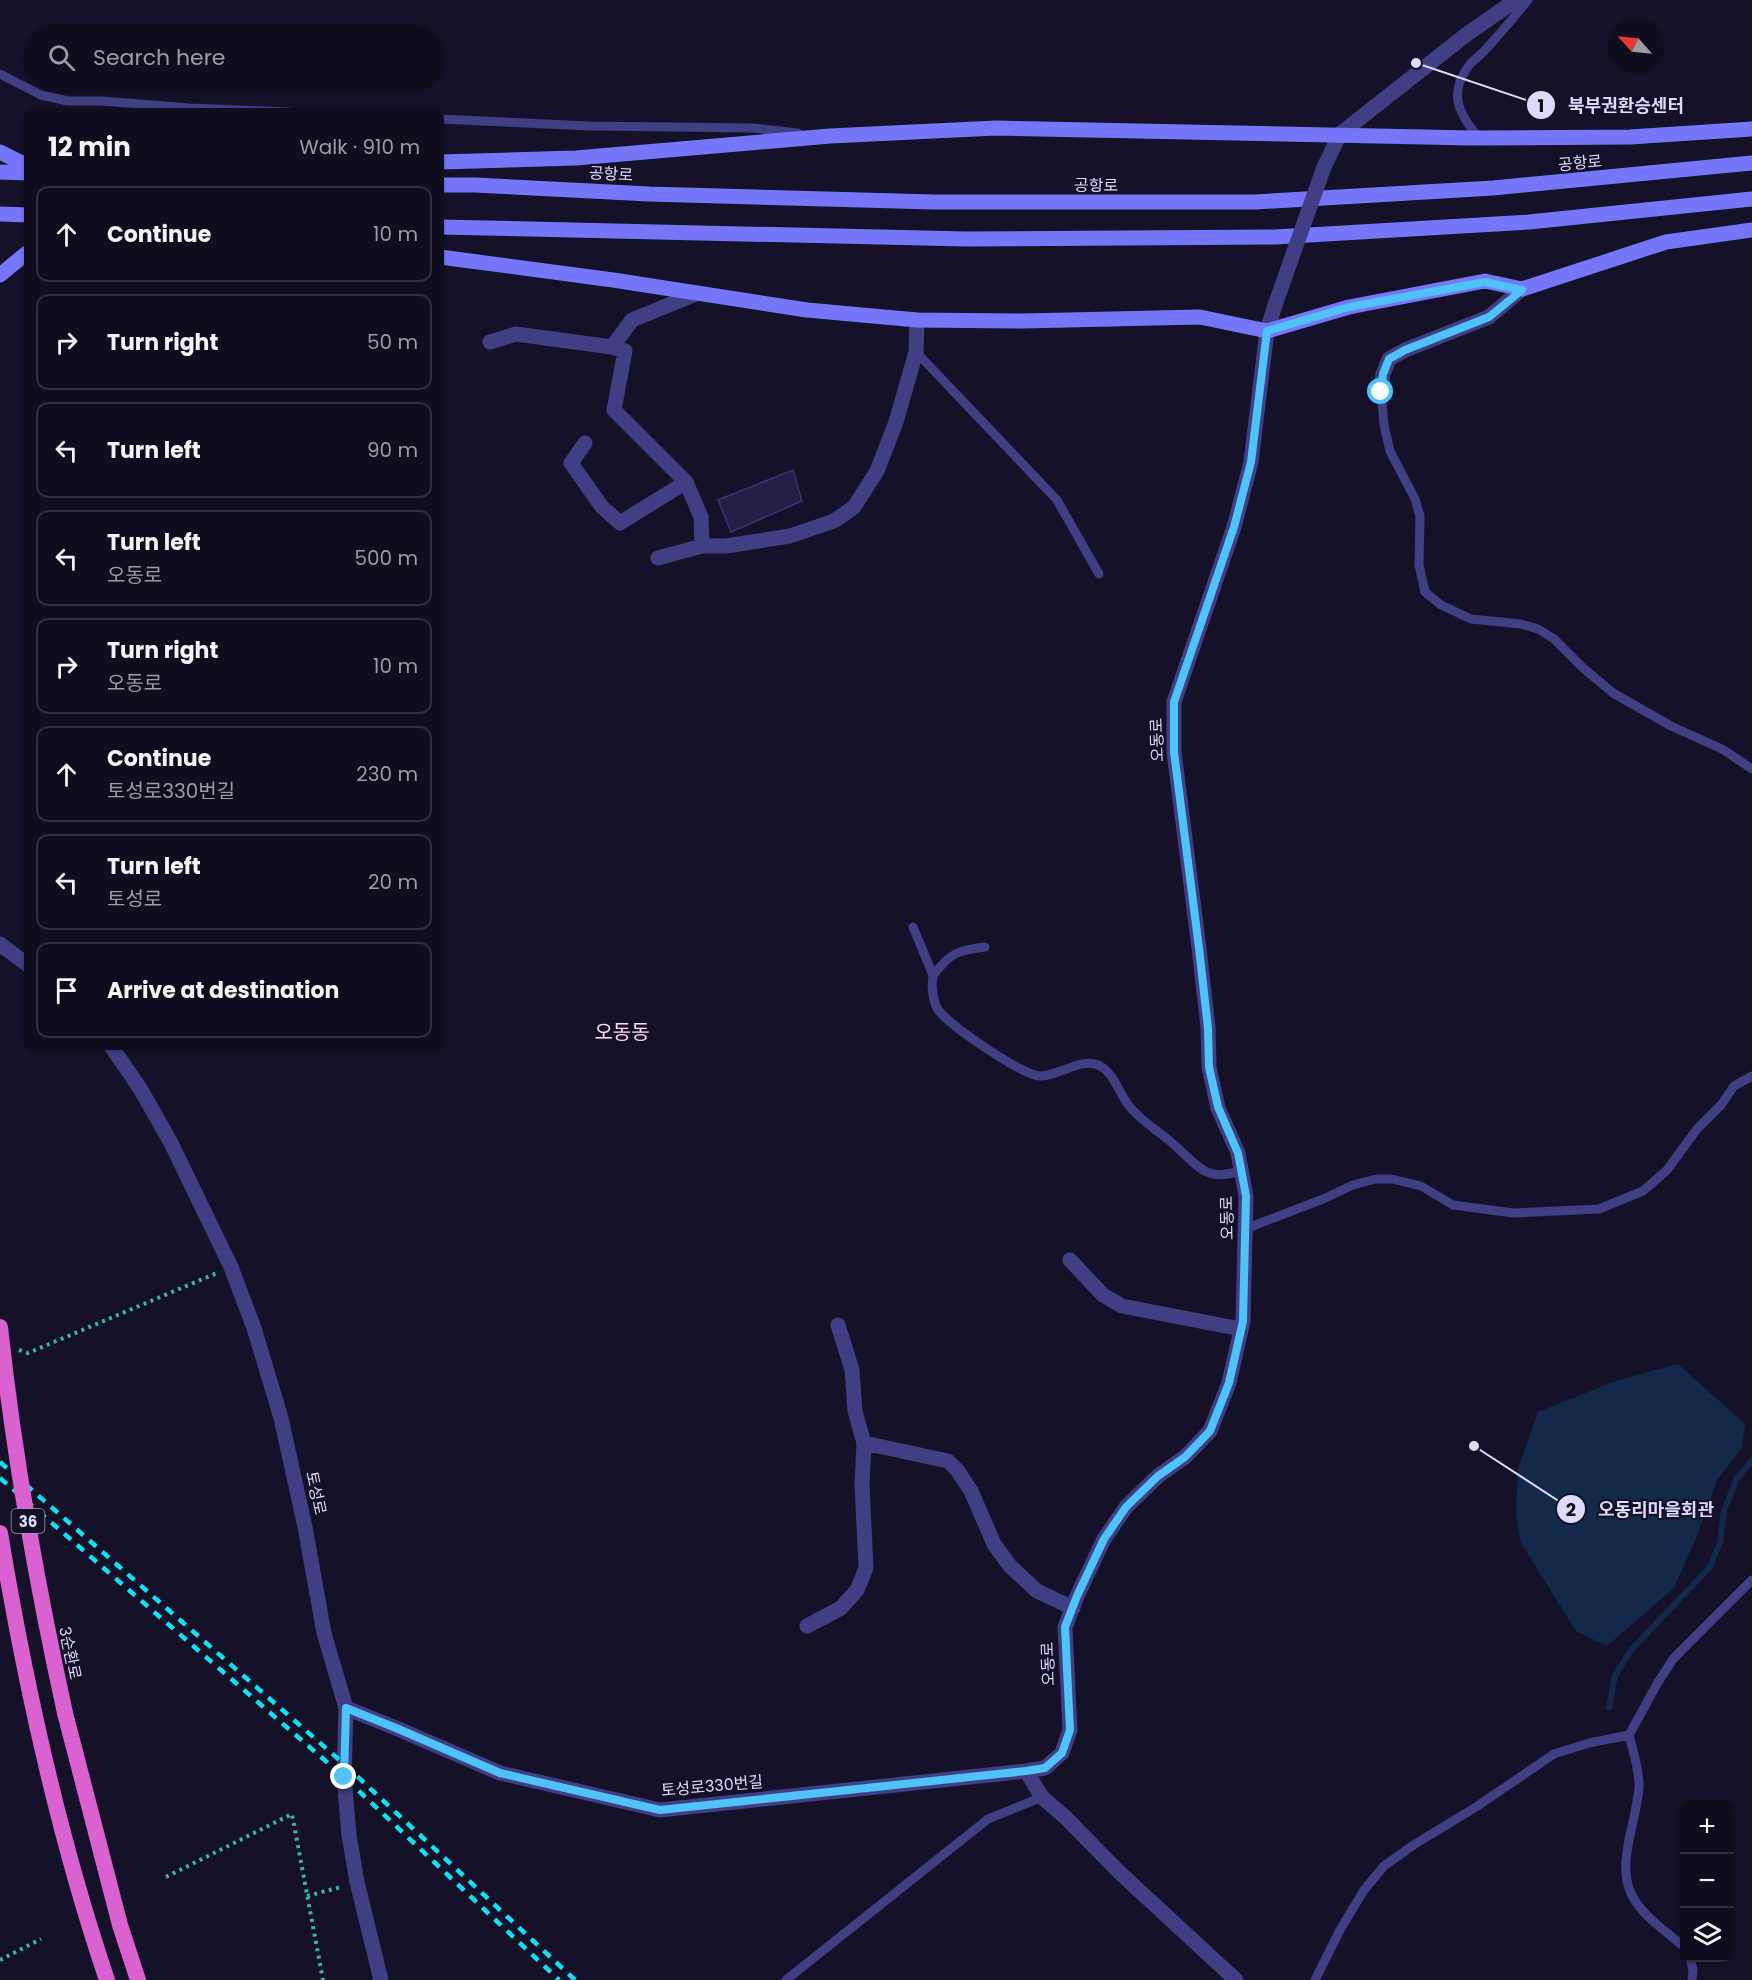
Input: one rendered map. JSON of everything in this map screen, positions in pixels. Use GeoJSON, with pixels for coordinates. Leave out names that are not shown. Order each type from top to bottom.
{"type":"FeatureCollection","features":[{"type":"Feature","properties":{"kind":"highway","name":"3순환로"},"geometry":{"type":"LineString","coordinates":[[0,1327],[45,1621],[65,1713],[114,1904],[138,1980]]}},
{"type":"Feature","properties":{"kind":"highway","name":"36"},"geometry":{"type":"LineString","coordinates":[[0,1533],[16,1632],[28,1683],[76,1883],[107,1980]]}},
{"type":"Feature","properties":{"kind":"main road"},"geometry":{"type":"LineString","coordinates":[[444,162],[576,158],[830,136],[996,128],[1479,138],[1630,137],[1752,129]]}},
{"type":"Feature","properties":{"kind":"main road"},"geometry":{"type":"LineString","coordinates":[[0,152],[24,164]]}},
{"type":"Feature","properties":{"kind":"main road","name":"공항로"},"geometry":{"type":"LineString","coordinates":[[444,185],[649,194],[934,202],[1255,202],[1493,188],[1752,163]]}},
{"type":"Feature","properties":{"kind":"main road"},"geometry":{"type":"LineString","coordinates":[[0,172],[24,173]]}},
{"type":"Feature","properties":{"kind":"main road"},"geometry":{"type":"LineString","coordinates":[[444,227],[966,239],[1275,237],[1529,222],[1752,199]]}},
{"type":"Feature","properties":{"kind":"main road"},"geometry":{"type":"LineString","coordinates":[[0,214],[24,215]]}},
{"type":"Feature","properties":{"kind":"main road"},"geometry":{"type":"LineString","coordinates":[[444,258],[807,310],[917,320],[1023,321],[1200,317],[1267,331],[1349,307],[1485,282],[1522,290],[1666,242],[1752,230]]}},
{"type":"Feature","properties":{"kind":"main road"},"geometry":{"type":"LineString","coordinates":[[0,275],[24,255]]}},
{"type":"Feature","properties":{"kind":"street"},"geometry":{"type":"LineString","coordinates":[[1340,134],[1467,34],[1516,0]]}},
{"type":"Feature","properties":{"kind":"street","name":"오동로"},"geometry":{"type":"LineString","coordinates":[[1026,1771],[1045,1768],[1062,1753],[1070,1730],[1065,1627],[1104,1539],[1126,1507],[1158,1476],[1185,1457],[1210,1431],[1229,1383],[1243,1321],[1246,1196],[1238,1153],[1218,1107],[1209,1067],[1208,1028],[1174,752],[1174,702],[1234,527],[1251,462],[1267,331],[1324,167],[1340,134]]}},
{"type":"Feature","properties":{"kind":"street"},"geometry":{"type":"LineString","coordinates":[[1381,392],[1383,374],[1389,359],[1405,350],[1489,317],[1522,290]]}},
{"type":"Feature","properties":{"kind":"street"},"geometry":{"type":"LineString","coordinates":[[612,347],[632,320],[698,293]]}},
{"type":"Feature","properties":{"kind":"street"},"geometry":{"type":"LineString","coordinates":[[658,558],[702,546],[726,546],[790,536],[834,521],[854,507],[878,471],[896,422],[915,352],[917,320]]}},
{"type":"Feature","properties":{"kind":"street"},"geometry":{"type":"LineString","coordinates":[[490,342],[516,334],[612,347],[625,351],[614,410],[686,482],[701,517],[702,546]]}},
{"type":"Feature","properties":{"kind":"street"},"geometry":{"type":"LineString","coordinates":[[585,443],[572,463],[602,507],[620,523],[686,482]]}},
{"type":"Feature","properties":{"kind":"street"},"geometry":{"type":"LineString","coordinates":[[0,944],[24,963]]}},
{"type":"Feature","properties":{"kind":"street","name":"토성로"},"geometry":{"type":"LineString","coordinates":[[114,1050],[141,1090],[171,1143],[231,1267],[254,1328],[281,1418],[305,1527],[324,1633],[346,1708],[344,1777],[350,1834],[357,1882],[381,1980]]}},
{"type":"Feature","properties":{"kind":"street"},"geometry":{"type":"LineString","coordinates":[[1070,1260],[1103,1295],[1122,1305],[1241,1329]]}},
{"type":"Feature","properties":{"kind":"street"},"geometry":{"type":"LineString","coordinates":[[807,1626],[841,1608],[857,1590],[866,1568],[862,1484],[864,1443],[855,1412],[852,1370],[838,1325]]}},
{"type":"Feature","properties":{"kind":"street"},"geometry":{"type":"LineString","coordinates":[[864,1443],[948,1461],[958,1471],[971,1491],[994,1544],[1010,1566],[1037,1591],[1073,1608]]}},
{"type":"Feature","properties":{"kind":"street","name":"토성로330번길"},"geometry":{"type":"LineString","coordinates":[[346,1708],[500,1773],[660,1810],[1026,1771]]}},
{"type":"Feature","properties":{"kind":"street"},"geometry":{"type":"LineString","coordinates":[[1026,1771],[1042,1797],[1236,1980]]}},
{"type":"Feature","properties":{"kind":"lane"},"geometry":{"type":"LineString","coordinates":[[1479,138],[1464,120],[1459,108],[1458,88],[1471,64],[1528,0]]}},
{"type":"Feature","properties":{"kind":"lane"},"geometry":{"type":"LineString","coordinates":[[0,74],[24,86]]}},
{"type":"Feature","properties":{"kind":"lane"},"geometry":{"type":"LineString","coordinates":[[31,90],[41,95],[68,101],[102,101],[189,108]]}},
{"type":"Feature","properties":{"kind":"lane"},"geometry":{"type":"LineString","coordinates":[[444,119],[591,126],[753,128],[830,136]]}},
{"type":"Feature","properties":{"kind":"lane"},"geometry":{"type":"LineString","coordinates":[[915,352],[1057,500],[1099,574]]}},
{"type":"Feature","properties":{"kind":"lane"},"geometry":{"type":"LineString","coordinates":[[1381,392],[1384,425],[1390,451],[1420,516],[1419,565],[1425,592],[1441,605],[1471,620],[1521,624],[1538,629],[1554,639],[1582,668],[1613,693],[1671,726],[1722,749],[1752,769]]}},
{"type":"Feature","properties":{"kind":"lane"},"geometry":{"type":"LineString","coordinates":[[914,927],[933,975],[936,1008],[948,1020],[1026,1072],[1040,1076],[1087,1063],[1101,1066],[1129,1106],[1148,1125],[1208,1173],[1222,1175],[1241,1171]]}},
{"type":"Feature","properties":{"kind":"lane"},"geometry":{"type":"LineString","coordinates":[[933,975],[944,962],[963,949],[985,947]]}},
{"type":"Feature","properties":{"kind":"lane"},"geometry":{"type":"LineString","coordinates":[[1245,1229],[1353,1185],[1376,1179],[1392,1179],[1421,1186],[1453,1205],[1513,1214],[1599,1209],[1644,1191],[1667,1170],[1697,1129],[1721,1105],[1734,1086],[1752,1076]]}},
{"type":"Feature","properties":{"kind":"lane"},"geometry":{"type":"LineString","coordinates":[[1680,1943],[1643,1911],[1630,1892],[1625,1876],[1628,1844],[1639,1785],[1629,1735],[1673,1659],[1752,1580]]}},
{"type":"Feature","properties":{"kind":"lane"},"geometry":{"type":"LineString","coordinates":[[1316,1980],[1340,1930],[1364,1890],[1384,1866],[1554,1754],[1589,1743],[1629,1735]]}},
{"type":"Feature","properties":{"kind":"lane"},"geometry":{"type":"LineString","coordinates":[[786,1980],[988,1819],[1042,1797]]}},
{"type":"Feature","properties":{"kind":"lane"},"geometry":{"type":"LineString","coordinates":[[1691,1962],[1692,1980]]}},
{"type":"Feature","properties":{"kind":"path"},"geometry":{"type":"LineString","coordinates":[[9,1346],[28,1353],[231,1267]]}},
{"type":"Feature","properties":{"kind":"path"},"geometry":{"type":"LineString","coordinates":[[166,1877],[292,1814],[323,1980]]}},
{"type":"Feature","properties":{"kind":"path"},"geometry":{"type":"LineString","coordinates":[[307,1896],[357,1882]]}},
{"type":"Feature","properties":{"kind":"path"},"geometry":{"type":"LineString","coordinates":[[0,1960],[41,1939]]}},
{"type":"Feature","properties":{"kind":"water"},"geometry":{"type":"Polygon","coordinates":[[[1678,1364],[1745,1424],[1742,1448],[1717,1480],[1696,1538],[1674,1588],[1607,1646],[1576,1631],[1520,1541],[1516,1514],[1518,1469],[1538,1412],[1615,1381],[1678,1364]]]}},
{"type":"Feature","properties":{"kind":"building"},"geometry":{"type":"Polygon","coordinates":[[[793,470],[802,501],[731,532],[718,500],[793,470]]]}},
{"type":"Feature","properties":{"kind":"waterway"},"geometry":{"type":"LineString","coordinates":[[1609,1708],[1615,1675],[1632,1649],[1710,1567],[1720,1542],[1724,1511],[1736,1480],[1752,1460]]}},
{"type":"Feature","properties":{"kind":"railway"},"geometry":{"type":"LineString","coordinates":[[0,1462],[344,1764],[575,1980]]}},
{"type":"Feature","properties":{"kind":"railway"},"geometry":{"type":"LineString","coordinates":[[0,1478],[344,1777],[559,1980]]}},
{"type":"Feature","properties":{"kind":"place","name":"북부권환승센터"},"geometry":{"type":"Point","coordinates":[1416,63]}},
{"type":"Feature","properties":{"kind":"place","name":"오동리마을회관"},"geometry":{"type":"Point","coordinates":[1474,1446]}},
{"type":"Feature","properties":{"kind":"district","name":"오동동"},"geometry":{"type":"Point","coordinates":[622,1032]}},
{"type":"Feature","properties":{"kind":"route"},"geometry":{"type":"LineString","coordinates":[[344,1777],[346,1708],[500,1773],[660,1810],[1026,1771],[1045,1768],[1062,1753],[1070,1730],[1065,1627],[1077,1596],[1104,1539],[1126,1507],[1158,1476],[1185,1457],[1210,1431],[1229,1383],[1243,1321],[1246,1196],[1238,1153],[1218,1107],[1209,1067],[1208,1028],[1174,752],[1174,702],[1234,527],[1251,462],[1267,331],[1349,307],[1485,282],[1522,290],[1489,317],[1405,350],[1389,359],[1383,374],[1381,392]]}}]}
